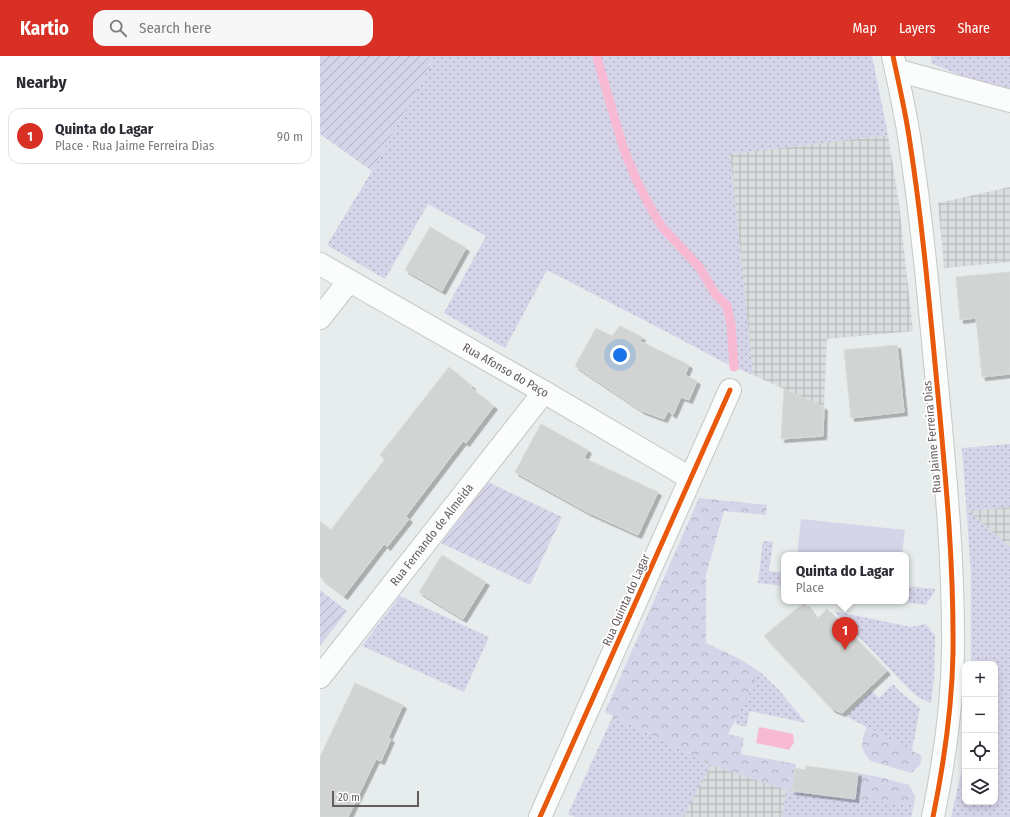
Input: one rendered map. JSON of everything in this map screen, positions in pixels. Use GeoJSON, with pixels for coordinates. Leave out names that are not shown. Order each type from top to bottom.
{"type":"FeatureCollection","features":[{"type":"Feature","properties":{"kind":"street"},"geometry":{"type":"LineString","coordinates":[[895,63],[1010,101]]}},
{"type":"Feature","properties":{"kind":"street","name":"Rua Jaime Ferreira Dias"},"geometry":{"type":"LineString","coordinates":[[895,63],[910,141],[922,238],[950,530],[953,597],[953,655],[950,702],[945,744],[933,817]]}},
{"type":"Feature","properties":{"kind":"street","name":"Rua Afonso do Paço"},"geometry":{"type":"LineString","coordinates":[[320,264],[544,392],[690,478]]}},
{"type":"Feature","properties":{"kind":"street"},"geometry":{"type":"LineString","coordinates":[[320,318],[349,281]]}},
{"type":"Feature","properties":{"kind":"street","name":"Rua Quinta do Lagar"},"geometry":{"type":"LineString","coordinates":[[540,817],[730,390]]}},
{"type":"Feature","properties":{"kind":"street","name":"Rua Fernando de Almeida"},"geometry":{"type":"LineString","coordinates":[[320,677],[544,392]]}},
{"type":"Feature","properties":{"kind":"shaded area"},"geometry":{"type":"Polygon","coordinates":[[[888,135],[899,204],[913,331],[827,339],[824,407],[753,375],[730,154],[888,135]]]}},
{"type":"Feature","properties":{"kind":"shaded area"},"geometry":{"type":"Polygon","coordinates":[[[1010,187],[1010,262],[944,268],[938,203],[1010,187]]]}},
{"type":"Feature","properties":{"kind":"shaded area"},"geometry":{"type":"Polygon","coordinates":[[[1010,507],[1010,547],[968,511],[1010,507]]]}},
{"type":"Feature","properties":{"kind":"shaded area"},"geometry":{"type":"Polygon","coordinates":[[[759,727],[793,734],[794,743],[790,750],[756,743],[759,727]]]}},
{"type":"Feature","properties":{"kind":"shaded area"},"geometry":{"type":"Polygon","coordinates":[[[711,765],[787,790],[782,817],[683,817],[711,765]]]}},
{"type":"Feature","properties":{"kind":"green space"},"geometry":{"type":"Polygon","coordinates":[[[320,56],[428,56],[433,60],[372,171],[320,134],[320,56]]]}},
{"type":"Feature","properties":{"kind":"green space"},"geometry":{"type":"Polygon","coordinates":[[[428,56],[872,56],[888,135],[730,154],[753,375],[727,364],[547,270],[505,348],[444,313],[486,236],[428,204],[385,279],[327,245],[372,171],[433,60],[428,56]]]}},
{"type":"Feature","properties":{"kind":"green space"},"geometry":{"type":"Polygon","coordinates":[[[931,56],[1010,56],[1010,96],[931,63],[931,56]]]}},
{"type":"Feature","properties":{"kind":"green space"},"geometry":{"type":"Polygon","coordinates":[[[1010,444],[1010,507],[968,511],[1010,547],[1010,817],[951,817],[962,769],[962,805],[998,805],[998,661],[971,661],[971,572],[962,448],[1010,444]]]}},
{"type":"Feature","properties":{"kind":"green space"},"geometry":{"type":"Polygon","coordinates":[[[488,482],[562,517],[530,585],[441,543],[488,482]]]}},
{"type":"Feature","properties":{"kind":"green space"},"geometry":{"type":"Polygon","coordinates":[[[699,498],[767,505],[766,515],[724,511],[706,575],[706,643],[740,659],[760,672],[728,734],[744,738],[741,754],[796,764],[792,791],[711,765],[605,712],[699,498]]]}},
{"type":"Feature","properties":{"kind":"green space"},"geometry":{"type":"Polygon","coordinates":[[[801,519],[905,530],[902,552],[797,552],[801,519]]]}},
{"type":"Feature","properties":{"kind":"green space"},"geometry":{"type":"Polygon","coordinates":[[[763,541],[773,542],[769,571],[781,573],[781,586],[758,583],[763,541]]]}},
{"type":"Feature","properties":{"kind":"green space"},"geometry":{"type":"Polygon","coordinates":[[[909,586],[935,589],[926,605],[909,603],[909,586]]]}},
{"type":"Feature","properties":{"kind":"green space"},"geometry":{"type":"Polygon","coordinates":[[[320,590],[347,611],[320,646],[320,590]]]}},
{"type":"Feature","properties":{"kind":"green space"},"geometry":{"type":"Polygon","coordinates":[[[400,596],[489,637],[464,692],[362,646],[400,596]]]}},
{"type":"Feature","properties":{"kind":"green space"},"geometry":{"type":"Polygon","coordinates":[[[834,611],[911,627],[926,624],[935,636],[934,679],[931,703],[918,697],[911,691],[834,611]]]}},
{"type":"Feature","properties":{"kind":"green space"},"geometry":{"type":"Polygon","coordinates":[[[760,672],[779,690],[806,723],[750,711],[746,727],[736,724],[735,719],[760,672]]]}},
{"type":"Feature","properties":{"kind":"green space"},"geometry":{"type":"Polygon","coordinates":[[[893,684],[899,691],[920,708],[912,751],[846,716],[872,691],[879,698],[893,684]]]}},
{"type":"Feature","properties":{"kind":"green space"},"geometry":{"type":"Polygon","coordinates":[[[613,716],[711,765],[683,817],[575,817],[568,814],[613,716]]]}},
{"type":"Feature","properties":{"kind":"green space"},"geometry":{"type":"Polygon","coordinates":[[[867,727],[922,756],[920,765],[911,773],[871,761],[864,753],[862,745],[863,736],[867,727]]]}},
{"type":"Feature","properties":{"kind":"green space"},"geometry":{"type":"Polygon","coordinates":[[[858,773],[909,785],[915,796],[914,805],[855,799],[858,773]]]}},
{"type":"Feature","properties":{"kind":"green space"},"geometry":{"type":"Polygon","coordinates":[[[787,790],[914,805],[911,817],[782,817],[787,790]]]}},
{"type":"Feature","properties":{"kind":"building"},"geometry":{"type":"Polygon","coordinates":[[[430,227],[466,248],[442,291],[405,270],[430,227]]]}},
{"type":"Feature","properties":{"kind":"building"},"geometry":{"type":"Polygon","coordinates":[[[1010,272],[1010,374],[982,377],[976,318],[960,320],[956,277],[1010,272]]]}},
{"type":"Feature","properties":{"kind":"building"},"geometry":{"type":"Polygon","coordinates":[[[620,326],[642,337],[640,341],[689,365],[685,375],[697,381],[689,400],[681,397],[673,415],[668,411],[664,419],[642,411],[575,366],[596,328],[612,336],[620,326]]]}},
{"type":"Feature","properties":{"kind":"building"},"geometry":{"type":"Polygon","coordinates":[[[897,345],[904,412],[851,418],[844,350],[897,345]]]}},
{"type":"Feature","properties":{"kind":"building"},"geometry":{"type":"Polygon","coordinates":[[[449,367],[472,386],[471,388],[494,406],[466,443],[463,441],[406,516],[409,519],[387,547],[384,544],[344,596],[320,577],[320,521],[331,530],[385,459],[380,455],[449,367]]]}},
{"type":"Feature","properties":{"kind":"building"},"geometry":{"type":"Polygon","coordinates":[[[784,389],[824,407],[823,436],[781,439],[784,389]]]}},
{"type":"Feature","properties":{"kind":"building"},"geometry":{"type":"Polygon","coordinates":[[[541,424],[588,450],[584,458],[658,492],[638,535],[587,512],[515,472],[541,424]]]}},
{"type":"Feature","properties":{"kind":"building"},"geometry":{"type":"Polygon","coordinates":[[[442,555],[486,582],[463,619],[419,592],[442,555]]]}},
{"type":"Feature","properties":{"kind":"building"},"geometry":{"type":"Polygon","coordinates":[[[806,604],[817,619],[827,609],[887,671],[842,713],[832,709],[764,636],[791,613],[806,604]]]}},
{"type":"Feature","properties":{"kind":"building"},"geometry":{"type":"Polygon","coordinates":[[[355,683],[403,705],[388,738],[391,739],[381,761],[376,759],[348,817],[320,817],[320,757],[355,683]]]}},
{"type":"Feature","properties":{"kind":"building"},"geometry":{"type":"Polygon","coordinates":[[[806,766],[858,773],[855,799],[792,791],[795,768],[805,770],[806,766]]]}},
{"type":"Feature","properties":{"kind":"waterway"},"geometry":{"type":"LineString","coordinates":[[597,58],[623,147],[636,179],[649,205],[662,227],[699,267],[716,295],[727,306],[731,324],[734,367]]}},
{"type":"Feature","properties":{"kind":"cycle path"},"geometry":{"type":"LineString","coordinates":[[893,56],[915,174],[929,300],[944,460],[951,556],[953,621],[951,694],[944,756],[933,817]]}},
{"type":"Feature","properties":{"kind":"cycle path"},"geometry":{"type":"LineString","coordinates":[[540,817],[730,390]]}},
{"type":"Feature","properties":{"kind":"place","name":"Quinta do Lagar"},"geometry":{"type":"Point","coordinates":[845,650]}}]}
